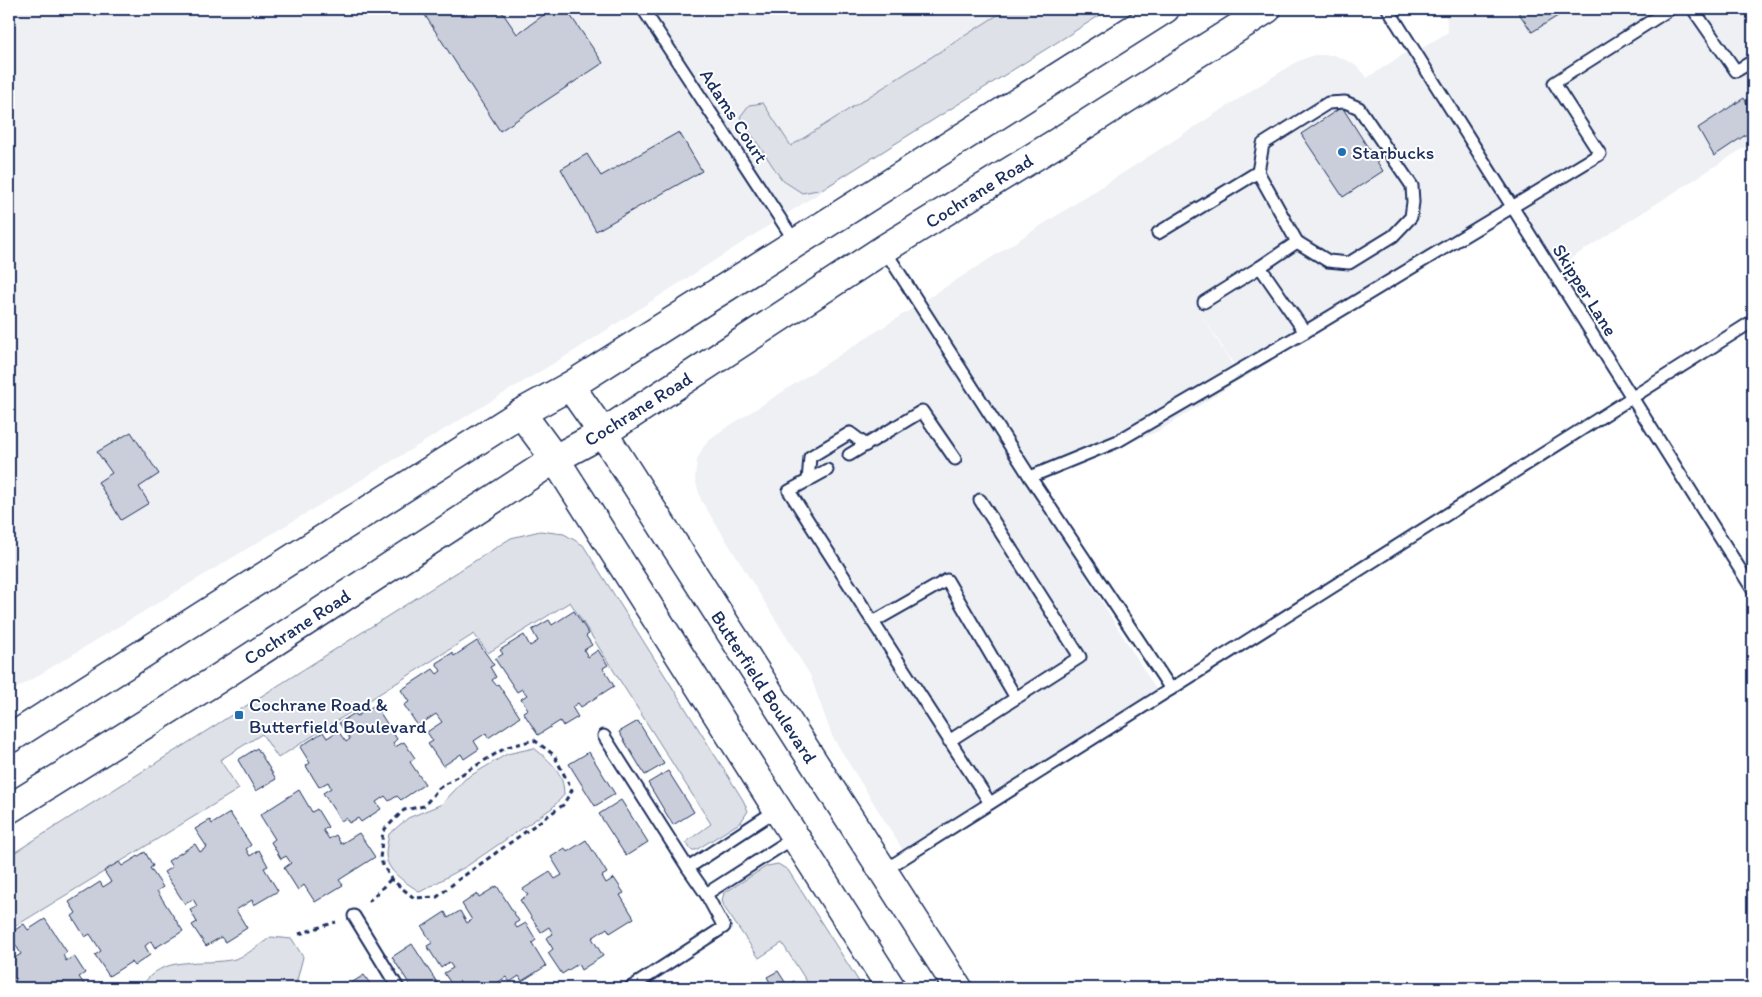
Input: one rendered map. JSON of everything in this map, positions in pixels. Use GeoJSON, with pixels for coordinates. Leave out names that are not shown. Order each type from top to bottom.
{"type":"FeatureCollection","features":[{"type":"Feature","properties":{"kind":"main road"},"geometry":{"type":"LineString","coordinates":[[9,739],[1165,9]]}},
{"type":"Feature","properties":{"kind":"main road","name":"Cochrane Road"},"geometry":{"type":"LineString","coordinates":[[9,809],[216,680],[555,459],[603,433],[884,249],[1058,142],[1267,9]]}},
{"type":"Feature","properties":{"kind":"main road","name":"Butterfield Boulevard"},"geometry":{"type":"LineString","coordinates":[[570,386],[603,433],[882,872],[958,988]]}},
{"type":"Feature","properties":{"kind":"main road"},"geometry":{"type":"LineString","coordinates":[[521,414],[555,459],[892,988]]}},
{"type":"Feature","properties":{"kind":"lane","name":"Adams Court"},"geometry":{"type":"LineString","coordinates":[[643,9],[796,243]]}},
{"type":"Feature","properties":{"kind":"lane","name":"Skipper Lane"},"geometry":{"type":"LineString","coordinates":[[1388,9],[1753,590]]}},
{"type":"Feature","properties":{"kind":"lane"},"geometry":{"type":"LineString","coordinates":[[1030,477],[1118,442],[1600,154],[1554,83],[1670,9]]}},
{"type":"Feature","properties":{"kind":"lane"},"geometry":{"type":"LineString","coordinates":[[1693,9],[1736,71],[1753,61]]}},
{"type":"Feature","properties":{"kind":"lane"},"geometry":{"type":"LineString","coordinates":[[1328,102],[1345,102],[1359,108],[1412,186],[1413,202],[1411,217],[1393,236],[1349,263],[1328,261],[1297,242],[1258,172],[1263,144],[1328,102]]}},
{"type":"Feature","properties":{"kind":"lane"},"geometry":{"type":"LineString","coordinates":[[1158,232],[1258,172]]}},
{"type":"Feature","properties":{"kind":"lane"},"geometry":{"type":"LineString","coordinates":[[1204,302],[1297,242]]}},
{"type":"Feature","properties":{"kind":"lane"},"geometry":{"type":"LineString","coordinates":[[884,249],[1030,477],[1171,689]]}},
{"type":"Feature","properties":{"kind":"lane"},"geometry":{"type":"LineString","coordinates":[[1260,267],[1305,332]]}},
{"type":"Feature","properties":{"kind":"lane"},"geometry":{"type":"LineString","coordinates":[[882,872],[1753,321]]}},
{"type":"Feature","properties":{"kind":"lane"},"geometry":{"type":"LineString","coordinates":[[849,455],[922,410],[955,460]]}},
{"type":"Feature","properties":{"kind":"lane"},"geometry":{"type":"LineString","coordinates":[[808,481],[810,457],[850,432],[866,445]]}},
{"type":"Feature","properties":{"kind":"lane"},"geometry":{"type":"LineString","coordinates":[[827,470],[789,491],[990,803]]}},
{"type":"Feature","properties":{"kind":"lane"},"geometry":{"type":"LineString","coordinates":[[950,741],[1080,657],[980,500]]}},
{"type":"Feature","properties":{"kind":"lane"},"geometry":{"type":"LineString","coordinates":[[873,622],[947,580],[1016,698]]}},
{"type":"Feature","properties":{"kind":"lane"},"geometry":{"type":"LineString","coordinates":[[604,736],[706,894],[724,927],[630,988]]}},
{"type":"Feature","properties":{"kind":"lane"},"geometry":{"type":"LineString","coordinates":[[688,868],[778,809]]}},
{"type":"Feature","properties":{"kind":"lane"},"geometry":{"type":"LineString","coordinates":[[706,894],[796,836]]}},
{"type":"Feature","properties":{"kind":"lane"},"geometry":{"type":"LineString","coordinates":[[354,916],[398,988]]}},
{"type":"Feature","properties":{"kind":"path"},"geometry":{"type":"LineString","coordinates":[[534,740],[554,755],[572,790],[563,805],[437,897],[414,898],[391,879],[380,859],[383,831],[404,810],[424,806],[439,788],[507,747],[534,740]]}},
{"type":"Feature","properties":{"kind":"shaded area"},"geometry":{"type":"Polygon","coordinates":[[[9,9],[1105,9],[574,351],[9,693],[9,9]]]}},
{"type":"Feature","properties":{"kind":"shaded area"},"geometry":{"type":"Polygon","coordinates":[[[1007,9],[1110,9],[823,189],[802,193],[782,180],[740,117],[749,105],[763,103],[791,146],[1007,9]]]}},
{"type":"Feature","properties":{"kind":"shaded area"},"geometry":{"type":"Polygon","coordinates":[[[1445,9],[1753,9],[1753,142],[1548,273],[1411,55],[1448,32],[1445,9]]]}},
{"type":"Feature","properties":{"kind":"shaded area"},"geometry":{"type":"Polygon","coordinates":[[[1407,52],[1506,210],[1243,379],[1196,306],[1241,379],[1159,431],[1028,483],[1162,699],[909,860],[832,736],[810,675],[701,500],[695,479],[697,459],[704,446],[715,435],[1296,62],[1314,55],[1334,55],[1352,63],[1367,78],[1407,52]]]}},
{"type":"Feature","properties":{"kind":"shaded area"},"geometry":{"type":"Polygon","coordinates":[[[540,531],[564,534],[583,545],[743,800],[748,811],[741,822],[696,850],[691,850],[686,842],[711,824],[570,602],[488,653],[474,634],[278,758],[262,734],[220,760],[239,789],[9,930],[9,856],[511,538],[540,531]]]}},
{"type":"Feature","properties":{"kind":"shaded area"},"geometry":{"type":"Polygon","coordinates":[[[534,748],[551,763],[562,780],[564,795],[552,808],[467,866],[420,892],[393,872],[389,866],[386,854],[389,834],[408,818],[442,804],[465,779],[507,754],[534,748]]]}},
{"type":"Feature","properties":{"kind":"shaded area"},"geometry":{"type":"Polygon","coordinates":[[[778,864],[788,870],[863,988],[811,988],[782,943],[759,958],[724,907],[722,900],[724,893],[767,866],[778,864]]]}},
{"type":"Feature","properties":{"kind":"shaded area"},"geometry":{"type":"Polygon","coordinates":[[[271,937],[292,939],[303,957],[295,988],[141,988],[149,977],[159,969],[183,963],[235,959],[271,937]]]}},
{"type":"Feature","properties":{"kind":"building"},"geometry":{"type":"Polygon","coordinates":[[[421,9],[500,9],[517,34],[552,9],[566,9],[603,63],[500,131],[421,9]]]}},
{"type":"Feature","properties":{"kind":"building"},"geometry":{"type":"Polygon","coordinates":[[[1516,9],[1569,9],[1532,32],[1516,9]]]}},
{"type":"Feature","properties":{"kind":"building"},"geometry":{"type":"Polygon","coordinates":[[[1744,98],[1753,114],[1753,130],[1714,156],[1698,128],[1744,98]]]}},
{"type":"Feature","properties":{"kind":"building","name":"Starbucks"},"geometry":{"type":"Polygon","coordinates":[[[1342,107],[1383,171],[1343,197],[1301,134],[1342,107]]]}},
{"type":"Feature","properties":{"kind":"building"},"geometry":{"type":"Polygon","coordinates":[[[679,132],[702,171],[596,231],[561,169],[587,154],[601,176],[679,132]]]}},
{"type":"Feature","properties":{"kind":"building"},"geometry":{"type":"Polygon","coordinates":[[[131,432],[159,474],[139,487],[149,503],[121,520],[98,482],[112,473],[97,452],[131,432]]]}},
{"type":"Feature","properties":{"kind":"building"},"geometry":{"type":"Polygon","coordinates":[[[574,611],[589,634],[586,636],[592,645],[584,650],[588,657],[598,650],[608,665],[603,668],[614,686],[581,707],[578,703],[572,707],[578,717],[563,726],[560,721],[538,735],[523,712],[528,709],[521,699],[527,695],[522,689],[517,692],[495,659],[503,654],[500,650],[524,635],[530,646],[538,641],[532,630],[549,620],[552,625],[574,611]]]}},
{"type":"Feature","properties":{"kind":"building"},"geometry":{"type":"Polygon","coordinates":[[[477,641],[494,665],[490,667],[496,677],[492,680],[496,685],[498,684],[520,717],[488,738],[486,733],[474,741],[479,749],[464,759],[461,754],[443,766],[428,744],[433,741],[427,732],[442,722],[436,714],[418,726],[404,705],[409,702],[401,690],[433,669],[437,674],[441,671],[436,663],[452,653],[454,656],[477,641]]]}},
{"type":"Feature","properties":{"kind":"building"},"geometry":{"type":"Polygon","coordinates":[[[375,705],[397,739],[393,743],[395,747],[404,742],[415,758],[410,762],[425,784],[401,800],[397,796],[389,801],[385,796],[376,802],[381,809],[361,822],[358,818],[349,823],[346,818],[341,821],[323,793],[331,788],[328,782],[319,787],[306,766],[310,763],[300,747],[323,732],[327,738],[338,731],[346,742],[350,739],[339,723],[355,713],[357,716],[375,705]]]}},
{"type":"Feature","properties":{"kind":"building"},"geometry":{"type":"Polygon","coordinates":[[[638,721],[664,764],[645,775],[619,732],[638,721]]]}},
{"type":"Feature","properties":{"kind":"building"},"geometry":{"type":"Polygon","coordinates":[[[257,748],[276,779],[256,791],[238,760],[257,748]]]}},
{"type":"Feature","properties":{"kind":"building"},"geometry":{"type":"Polygon","coordinates":[[[589,752],[615,794],[595,806],[569,764],[589,752]]]}},
{"type":"Feature","properties":{"kind":"building"},"geometry":{"type":"Polygon","coordinates":[[[668,771],[694,812],[673,825],[648,783],[668,771]]]}},
{"type":"Feature","properties":{"kind":"building"},"geometry":{"type":"Polygon","coordinates":[[[299,790],[312,812],[317,809],[328,827],[323,830],[329,839],[336,835],[341,844],[359,833],[375,857],[339,880],[343,885],[315,902],[304,885],[298,890],[284,868],[291,863],[286,856],[281,859],[271,842],[275,839],[260,815],[299,790]]]}},
{"type":"Feature","properties":{"kind":"building"},"geometry":{"type":"Polygon","coordinates":[[[621,800],[648,842],[626,856],[599,814],[621,800]]]}},
{"type":"Feature","properties":{"kind":"building"},"geometry":{"type":"Polygon","coordinates":[[[230,813],[251,845],[246,849],[250,856],[259,850],[268,866],[264,868],[278,891],[254,905],[252,900],[236,910],[247,928],[225,942],[221,937],[206,946],[192,925],[197,922],[190,910],[197,906],[193,899],[185,904],[164,872],[172,867],[168,861],[195,844],[200,852],[207,847],[195,829],[210,820],[212,824],[230,813]]]}},
{"type":"Feature","properties":{"kind":"building"},"geometry":{"type":"Polygon","coordinates":[[[586,840],[607,873],[602,876],[606,883],[614,878],[624,893],[620,895],[634,918],[610,933],[607,928],[592,938],[603,956],[581,970],[578,964],[562,974],[548,953],[553,949],[546,938],[553,934],[549,927],[541,932],[520,900],[528,895],[523,889],[550,872],[555,879],[562,875],[551,857],[565,848],[567,852],[586,840]]]}},
{"type":"Feature","properties":{"kind":"building"},"geometry":{"type":"Polygon","coordinates":[[[145,852],[153,866],[150,868],[163,887],[157,891],[183,931],[155,948],[151,941],[145,946],[150,955],[134,966],[131,962],[109,976],[95,955],[101,951],[90,934],[85,937],[72,916],[76,913],[69,902],[100,882],[103,887],[111,882],[104,871],[119,862],[122,866],[145,852]]]}},
{"type":"Feature","properties":{"kind":"building"},"geometry":{"type":"Polygon","coordinates":[[[497,886],[519,921],[514,924],[517,928],[526,923],[536,940],[532,943],[546,966],[522,981],[519,976],[510,982],[506,977],[497,983],[501,988],[454,988],[444,973],[453,968],[449,962],[441,968],[427,946],[432,943],[422,927],[445,912],[448,918],[460,911],[467,923],[472,920],[462,904],[477,894],[479,897],[497,886]]]}},
{"type":"Feature","properties":{"kind":"building"},"geometry":{"type":"Polygon","coordinates":[[[45,919],[67,952],[63,955],[66,961],[74,956],[85,973],[79,977],[87,988],[9,988],[9,952],[13,959],[21,954],[9,934],[24,924],[28,930],[45,919]]]}},
{"type":"Feature","properties":{"kind":"building"},"geometry":{"type":"Polygon","coordinates":[[[412,944],[438,984],[431,988],[412,988],[392,957],[412,944]]]}},
{"type":"Feature","properties":{"kind":"building"},"geometry":{"type":"Polygon","coordinates":[[[778,971],[787,985],[794,981],[798,988],[769,988],[772,986],[767,977],[778,971]]]}},
{"type":"Feature","properties":{"kind":"building"},"geometry":{"type":"Polygon","coordinates":[[[364,975],[373,988],[343,988],[364,975]]]}},
{"type":"Feature","properties":{"kind":"place","name":"Starbucks"},"geometry":{"type":"Point","coordinates":[1342,152]}},
{"type":"Feature","properties":{"kind":"place","name":"Cochrane Road & Butterfield Boulevard"},"geometry":{"type":"Point","coordinates":[239,715]}}]}
